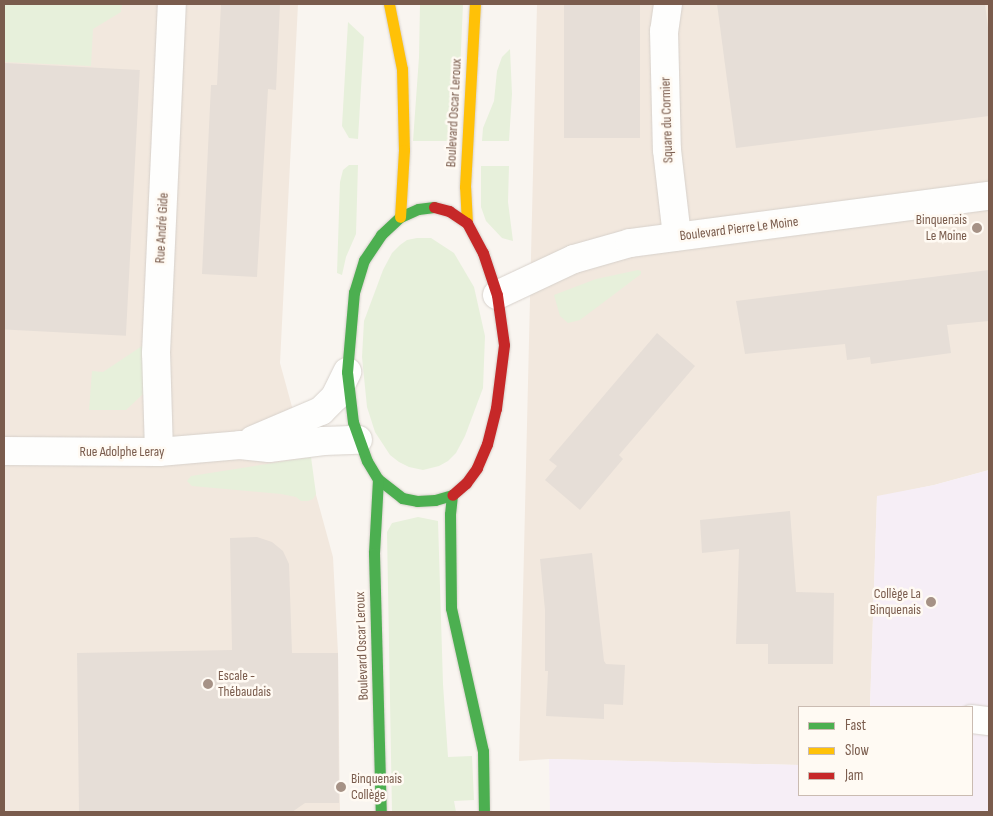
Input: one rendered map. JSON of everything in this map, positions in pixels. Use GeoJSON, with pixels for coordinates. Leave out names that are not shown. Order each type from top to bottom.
{"type":"FeatureCollection","features":[{"type":"Feature","properties":{"kind":"main road"},"geometry":{"type":"LineString","coordinates":[[389,4],[402,68],[404,150],[400,217]]}},
{"type":"Feature","properties":{"kind":"main road","name":"Boulevard Oscar Leroux"},"geometry":{"type":"LineString","coordinates":[[467,223],[465,178],[475,4]]}},
{"type":"Feature","properties":{"kind":"main road"},"geometry":{"type":"LineString","coordinates":[[434,207],[449,211],[467,223],[483,253],[497,294],[504,345],[496,408],[487,444],[476,468],[466,483],[452,495],[435,500],[402,498],[391,492],[378,479],[358,440],[353,422],[347,372],[354,292],[364,260],[381,235],[400,217],[418,209],[434,207]]}},
{"type":"Feature","properties":{"kind":"main road","name":"Boulevard Oscar Leroux"},"geometry":{"type":"LineString","coordinates":[[378,479],[374,553],[382,812]]}},
{"type":"Feature","properties":{"kind":"main road"},"geometry":{"type":"LineString","coordinates":[[452,495],[450,514],[451,608],[483,751],[484,812]]}},
{"type":"Feature","properties":{"kind":"street","name":"Rue André Gide"},"geometry":{"type":"LineString","coordinates":[[159,452],[156,353],[172,4]]}},
{"type":"Feature","properties":{"kind":"street","name":"Square du Cormier"},"geometry":{"type":"LineString","coordinates":[[668,4],[664,31],[667,150],[676,236]]}},
{"type":"Feature","properties":{"kind":"street","name":"Boulevard Pierre Le Moine"},"geometry":{"type":"LineString","coordinates":[[497,294],[584,256],[630,243],[989,196]]}},
{"type":"Feature","properties":{"kind":"street","name":"Rue Adolphe Leray"},"geometry":{"type":"LineString","coordinates":[[240,445],[321,411],[335,397],[347,372]]}},
{"type":"Feature","properties":{"kind":"street","name":"Rue Adolphe Leray"},"geometry":{"type":"LineString","coordinates":[[4,451],[159,452],[240,445],[269,448],[324,441],[358,440]]}},
{"type":"Feature","properties":{"kind":"street"},"geometry":{"type":"LineString","coordinates":[[973,719],[989,721]]}},
{"type":"Feature","properties":{"kind":"shaded area"},"geometry":{"type":"Polygon","coordinates":[[[4,4],[298,4],[280,363],[333,557],[338,653],[340,812],[4,812],[4,4]]]}},
{"type":"Feature","properties":{"kind":"shaded area"},"geometry":{"type":"Polygon","coordinates":[[[537,4],[989,4],[989,470],[934,485],[877,497],[870,706],[798,706],[798,765],[549,759],[519,761],[537,4]]]}},
{"type":"Feature","properties":{"kind":"shaded area","name":"Collège La Binquenais"},"geometry":{"type":"Polygon","coordinates":[[[989,470],[989,812],[550,812],[549,759],[798,765],[798,796],[973,796],[973,706],[870,706],[877,496],[934,485],[989,470]]]}},
{"type":"Feature","properties":{"kind":"green space"},"geometry":{"type":"Polygon","coordinates":[[[4,4],[122,4],[121,12],[93,29],[91,66],[4,62],[4,4]]]}},
{"type":"Feature","properties":{"kind":"green space"},"geometry":{"type":"Polygon","coordinates":[[[420,4],[463,4],[457,141],[413,141],[419,57],[420,4]]]}},
{"type":"Feature","properties":{"kind":"green space"},"geometry":{"type":"Polygon","coordinates":[[[348,22],[364,37],[358,139],[349,138],[342,126],[348,22]]]}},
{"type":"Feature","properties":{"kind":"green space"},"geometry":{"type":"Polygon","coordinates":[[[510,49],[512,94],[509,141],[482,141],[483,128],[494,101],[497,71],[502,57],[510,49]]]}},
{"type":"Feature","properties":{"kind":"green space"},"geometry":{"type":"Polygon","coordinates":[[[349,165],[358,165],[356,234],[346,257],[342,275],[337,273],[340,182],[343,170],[349,165]]]}},
{"type":"Feature","properties":{"kind":"green space"},"geometry":{"type":"Polygon","coordinates":[[[481,166],[509,166],[508,202],[513,241],[502,238],[486,221],[481,207],[481,166]]]}},
{"type":"Feature","properties":{"kind":"green space"},"geometry":{"type":"Polygon","coordinates":[[[431,238],[454,253],[474,287],[485,336],[483,388],[465,436],[456,453],[448,461],[439,466],[423,470],[409,467],[390,455],[375,432],[367,407],[362,357],[364,321],[383,270],[392,253],[400,245],[407,240],[431,238]]]}},
{"type":"Feature","properties":{"kind":"green space"},"geometry":{"type":"Polygon","coordinates":[[[638,270],[641,271],[641,274],[580,320],[568,323],[560,316],[554,295],[596,279],[638,270]]]}},
{"type":"Feature","properties":{"kind":"green space"},"geometry":{"type":"Polygon","coordinates":[[[145,344],[143,394],[126,410],[89,410],[92,371],[103,372],[145,344]]]}},
{"type":"Feature","properties":{"kind":"green space"},"geometry":{"type":"Polygon","coordinates":[[[311,457],[316,494],[313,499],[308,501],[301,501],[296,497],[281,494],[192,486],[187,481],[191,476],[311,457]]]}},
{"type":"Feature","properties":{"kind":"green space"},"geometry":{"type":"Polygon","coordinates":[[[418,517],[438,521],[443,684],[448,757],[472,756],[474,800],[454,801],[456,812],[392,812],[387,532],[392,523],[418,517]]]}},
{"type":"Feature","properties":{"kind":"building"},"geometry":{"type":"Polygon","coordinates":[[[221,4],[280,4],[276,90],[268,89],[257,277],[202,274],[211,85],[217,85],[221,4]]]}},
{"type":"Feature","properties":{"kind":"building"},"geometry":{"type":"Polygon","coordinates":[[[564,4],[640,4],[640,138],[564,138],[564,4]]]}},
{"type":"Feature","properties":{"kind":"building"},"geometry":{"type":"Polygon","coordinates":[[[717,4],[985,4],[989,35],[989,116],[736,148],[717,4]]]}},
{"type":"Feature","properties":{"kind":"building"},"geometry":{"type":"Polygon","coordinates":[[[4,63],[140,70],[126,336],[4,329],[4,63]]]}},
{"type":"Feature","properties":{"kind":"building"},"geometry":{"type":"Polygon","coordinates":[[[989,270],[989,321],[947,325],[951,353],[871,364],[870,357],[847,360],[845,344],[745,354],[736,301],[989,270]]]}},
{"type":"Feature","properties":{"kind":"building"},"geometry":{"type":"Polygon","coordinates":[[[657,333],[695,366],[619,455],[623,459],[580,510],[545,480],[557,466],[549,460],[657,333]]]}},
{"type":"Feature","properties":{"kind":"building"},"geometry":{"type":"Polygon","coordinates":[[[790,511],[796,592],[834,593],[833,664],[768,664],[768,644],[736,644],[739,549],[702,553],[700,520],[790,511]]]}},
{"type":"Feature","properties":{"kind":"building","name":"Escale - Thébaudais"},"geometry":{"type":"Polygon","coordinates":[[[257,537],[272,542],[283,551],[289,564],[292,653],[338,653],[339,803],[305,803],[292,812],[79,812],[77,653],[232,650],[230,538],[257,537]]]}},
{"type":"Feature","properties":{"kind":"building"},"geometry":{"type":"Polygon","coordinates":[[[592,553],[604,661],[606,664],[625,665],[623,705],[604,704],[604,719],[546,716],[548,671],[545,671],[545,610],[540,559],[592,553]]]}},
{"type":"Feature","properties":{"kind":"traffic: fast"},"geometry":{"type":"LineString","coordinates":[[434,207],[418,209],[400,217],[381,235],[364,260],[354,292],[347,372],[353,422],[367,461],[378,479],[402,498],[417,501],[435,500],[452,495]]}},
{"type":"Feature","properties":{"kind":"traffic: fast"},"geometry":{"type":"LineString","coordinates":[[378,479],[374,553],[381,812]]}},
{"type":"Feature","properties":{"kind":"traffic: fast"},"geometry":{"type":"LineString","coordinates":[[452,495],[450,514],[451,608],[483,751],[484,812]]}},
{"type":"Feature","properties":{"kind":"traffic: slow"},"geometry":{"type":"LineString","coordinates":[[389,4],[402,69],[404,150],[400,217]]}},
{"type":"Feature","properties":{"kind":"traffic: slow"},"geometry":{"type":"LineString","coordinates":[[467,223],[465,187],[475,4]]}},
{"type":"Feature","properties":{"kind":"traffic: jam"},"geometry":{"type":"LineString","coordinates":[[434,207],[449,211],[467,223],[483,253],[497,295],[504,345],[496,408],[487,444],[477,468],[466,483],[452,495]]}},
{"type":"Feature","properties":{"kind":"place","name":"Binquenais Le Moine"},"geometry":{"type":"Point","coordinates":[977,228]}},
{"type":"Feature","properties":{"kind":"place","name":"Collège La Binquenais"},"geometry":{"type":"Point","coordinates":[931,602]}},
{"type":"Feature","properties":{"kind":"place","name":"Escale - Thébaudais"},"geometry":{"type":"Point","coordinates":[208,684]}},
{"type":"Feature","properties":{"kind":"place","name":"Binquenais Collège"},"geometry":{"type":"Point","coordinates":[341,787]}}]}
